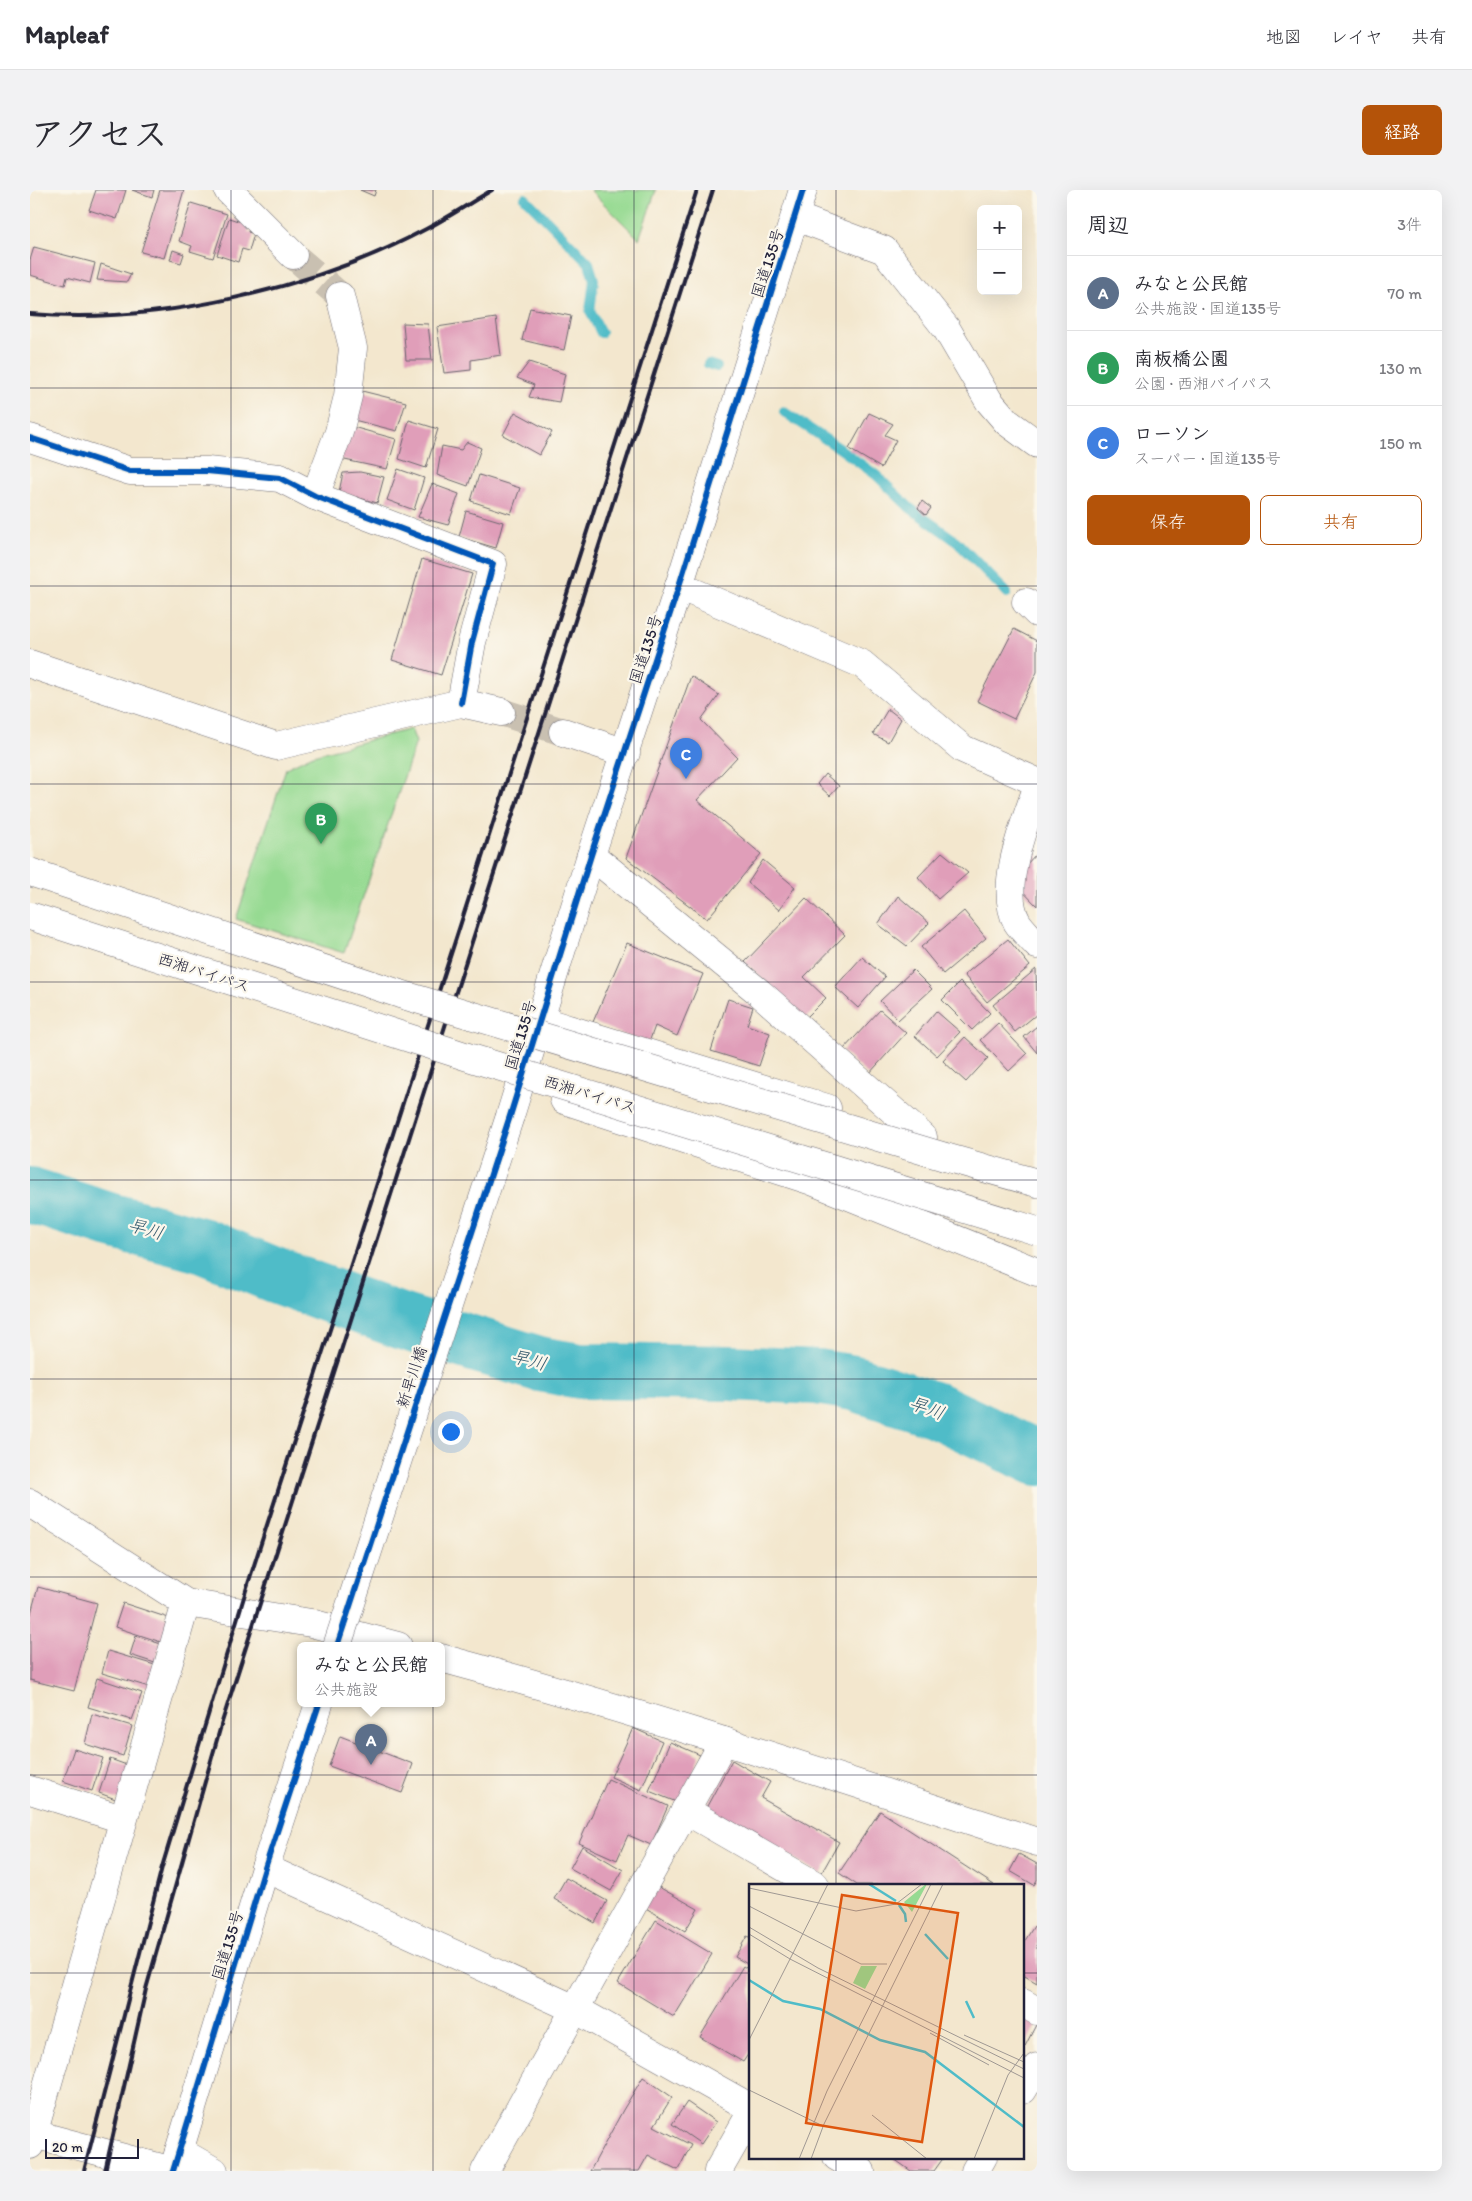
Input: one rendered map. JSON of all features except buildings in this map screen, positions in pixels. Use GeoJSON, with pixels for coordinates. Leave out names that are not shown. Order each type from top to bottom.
{"type":"FeatureCollection","features":[{"type":"Feature","properties":{"kind":"main road"},"geometry":{"type":"LineString","coordinates":[[228,190],[293,255]]}},
{"type":"Feature","properties":{"kind":"main road","name":"国道135号"},"geometry":{"type":"LineString","coordinates":[[510,1116],[591,855],[626,753],[804,190]]}},
{"type":"Feature","properties":{"kind":"main road"},"geometry":{"type":"LineString","coordinates":[[796,217],[884,250],[946,328],[989,401],[1007,422],[1037,444]]}},
{"type":"Feature","properties":{"kind":"main road"},"geometry":{"type":"LineString","coordinates":[[315,496],[339,432],[348,396],[353,348],[340,296]]}},
{"type":"Feature","properties":{"kind":"main road"},"geometry":{"type":"LineString","coordinates":[[30,438],[130,470],[207,470],[280,478],[315,496],[493,564],[472,642],[462,703]]}},
{"type":"Feature","properties":{"kind":"main road"},"geometry":{"type":"LineString","coordinates":[[679,586],[862,664],[964,749],[1037,782]]}},
{"type":"Feature","properties":{"kind":"main road"},"geometry":{"type":"LineString","coordinates":[[30,664],[276,746],[462,703],[501,712]]}},
{"type":"Feature","properties":{"kind":"main road"},"geometry":{"type":"LineString","coordinates":[[563,732],[626,753]]}},
{"type":"Feature","properties":{"kind":"main road"},"geometry":{"type":"LineString","coordinates":[[1037,788],[1018,842],[1009,898],[1017,922],[1037,945]]}},
{"type":"Feature","properties":{"kind":"main road"},"geometry":{"type":"LineString","coordinates":[[591,855],[760,993],[923,1137]]}},
{"type":"Feature","properties":{"kind":"main road"},"geometry":{"type":"LineString","coordinates":[[30,872],[400,994],[1037,1183]]}},
{"type":"Feature","properties":{"kind":"main road","name":"西湘バイパス"},"geometry":{"type":"LineString","coordinates":[[30,916],[459,1054],[1037,1231]]}},
{"type":"Feature","properties":{"kind":"main road"},"geometry":{"type":"LineString","coordinates":[[539,1020],[1037,1172]]}},
{"type":"Feature","properties":{"kind":"main road"},"geometry":{"type":"LineString","coordinates":[[519,1085],[812,1181],[1037,1272]]}},
{"type":"Feature","properties":{"kind":"main road","name":"新早川橋"},"geometry":{"type":"LineString","coordinates":[[338,1642],[510,1116]]}},
{"type":"Feature","properties":{"kind":"main road"},"geometry":{"type":"LineString","coordinates":[[945,1157],[1037,1172]]}},
{"type":"Feature","properties":{"kind":"main road"},"geometry":{"type":"LineString","coordinates":[[30,1503],[186,1603],[311,1623],[383,1642]]}},
{"type":"Feature","properties":{"kind":"main road"},"geometry":{"type":"LineString","coordinates":[[186,1603],[31,2137],[214,2171]]}},
{"type":"Feature","properties":{"kind":"main road"},"geometry":{"type":"LineString","coordinates":[[445,1659],[509,1676],[724,1741],[1037,1842]]}},
{"type":"Feature","properties":{"kind":"main road","name":"国道135号"},"geometry":{"type":"LineString","coordinates":[[175,2164],[265,1868],[315,1716]]}},
{"type":"Feature","properties":{"kind":"main road"},"geometry":{"type":"LineString","coordinates":[[485,2171],[724,1741]]}},
{"type":"Feature","properties":{"kind":"main road"},"geometry":{"type":"LineString","coordinates":[[30,1790],[122,1819]]}},
{"type":"Feature","properties":{"kind":"main road"},"geometry":{"type":"LineString","coordinates":[[685,1810],[813,1884]]}},
{"type":"Feature","properties":{"kind":"main road"},"geometry":{"type":"LineString","coordinates":[[265,1868],[575,2009],[749,2107]]}},
{"type":"Feature","properties":{"kind":"main road"},"geometry":{"type":"LineString","coordinates":[[1024,2004],[1037,2011]]}},
{"type":"Feature","properties":{"kind":"main road"},"geometry":{"type":"LineString","coordinates":[[1024,2088],[1037,2067]]}},
{"type":"Feature","properties":{"kind":"main road"},"geometry":{"type":"LineString","coordinates":[[718,2171],[749,2117]]}},
{"type":"Feature","properties":{"kind":"main road"},"geometry":{"type":"LineString","coordinates":[[839,2158],[861,2171]]}},
{"type":"Feature","properties":{"kind":"main road"},"geometry":{"type":"LineString","coordinates":[[975,2171],[982,2158]]}},
{"type":"Feature","properties":{"kind":"green space"},"geometry":{"type":"Polygon","coordinates":[[[590,190],[656,190],[639,239],[590,190]]]}},
{"type":"Feature","properties":{"kind":"green space"},"geometry":{"type":"Polygon","coordinates":[[[411,729],[416,742],[344,953],[236,919],[286,768],[313,755],[411,729]]]}},
{"type":"Feature","properties":{"kind":"waterway"},"geometry":{"type":"LineString","coordinates":[[525,198],[589,263],[594,280],[590,311],[601,333]]}},
{"type":"Feature","properties":{"kind":"waterway"},"geometry":{"type":"LineString","coordinates":[[708,364],[717,367]]}},
{"type":"Feature","properties":{"kind":"waterway"},"geometry":{"type":"LineString","coordinates":[[784,412],[876,475],[910,508],[956,541],[1007,593]]}},
{"type":"Feature","properties":{"kind":"waterway","name":"早川"},"geometry":{"type":"LineString","coordinates":[[30,1195],[108,1220],[201,1245],[277,1276],[403,1322],[539,1364],[580,1371],[730,1373],[817,1377],[854,1383],[936,1410],[1037,1458]]}},
{"type":"Feature","properties":{"kind":"tunnel"},"geometry":{"type":"LineString","coordinates":[[293,255],[340,296]]}},
{"type":"Feature","properties":{"kind":"tunnel"},"geometry":{"type":"LineString","coordinates":[[501,712],[563,732]]}},
{"type":"Feature","properties":{"kind":"railway"},"geometry":{"type":"LineString","coordinates":[[30,314],[79,316],[130,314],[182,308],[234,298],[285,285],[335,269],[382,250],[435,224],[492,190]]}},
{"type":"Feature","properties":{"kind":"railway"},"geometry":{"type":"LineString","coordinates":[[84,2171],[162,1867],[247,1587],[697,190]]}},
{"type":"Feature","properties":{"kind":"railway"},"geometry":{"type":"LineString","coordinates":[[105,2171],[146,1989],[222,1722],[713,190]]}},
{"type":"Feature","properties":{"kind":"cycle path"},"geometry":{"type":"LineString","coordinates":[[338,1642],[510,1116],[591,855],[679,586],[803,190]]}},
{"type":"Feature","properties":{"kind":"cycle path"},"geometry":{"type":"LineString","coordinates":[[30,438],[130,471],[207,471],[280,478],[315,496],[493,564],[472,642],[461,703]]}},
{"type":"Feature","properties":{"kind":"cycle path"},"geometry":{"type":"LineString","coordinates":[[173,2171],[265,1868],[318,1707]]}},
{"type":"Feature","properties":{"kind":"place","name":"ローソン"},"geometry":{"type":"Point","coordinates":[686,779]}},
{"type":"Feature","properties":{"kind":"place","name":"南板橋公園"},"geometry":{"type":"Point","coordinates":[321,844]}},
{"type":"Feature","properties":{"kind":"place","name":"みなと公民館"},"geometry":{"type":"Point","coordinates":[371,1765]}}]}
